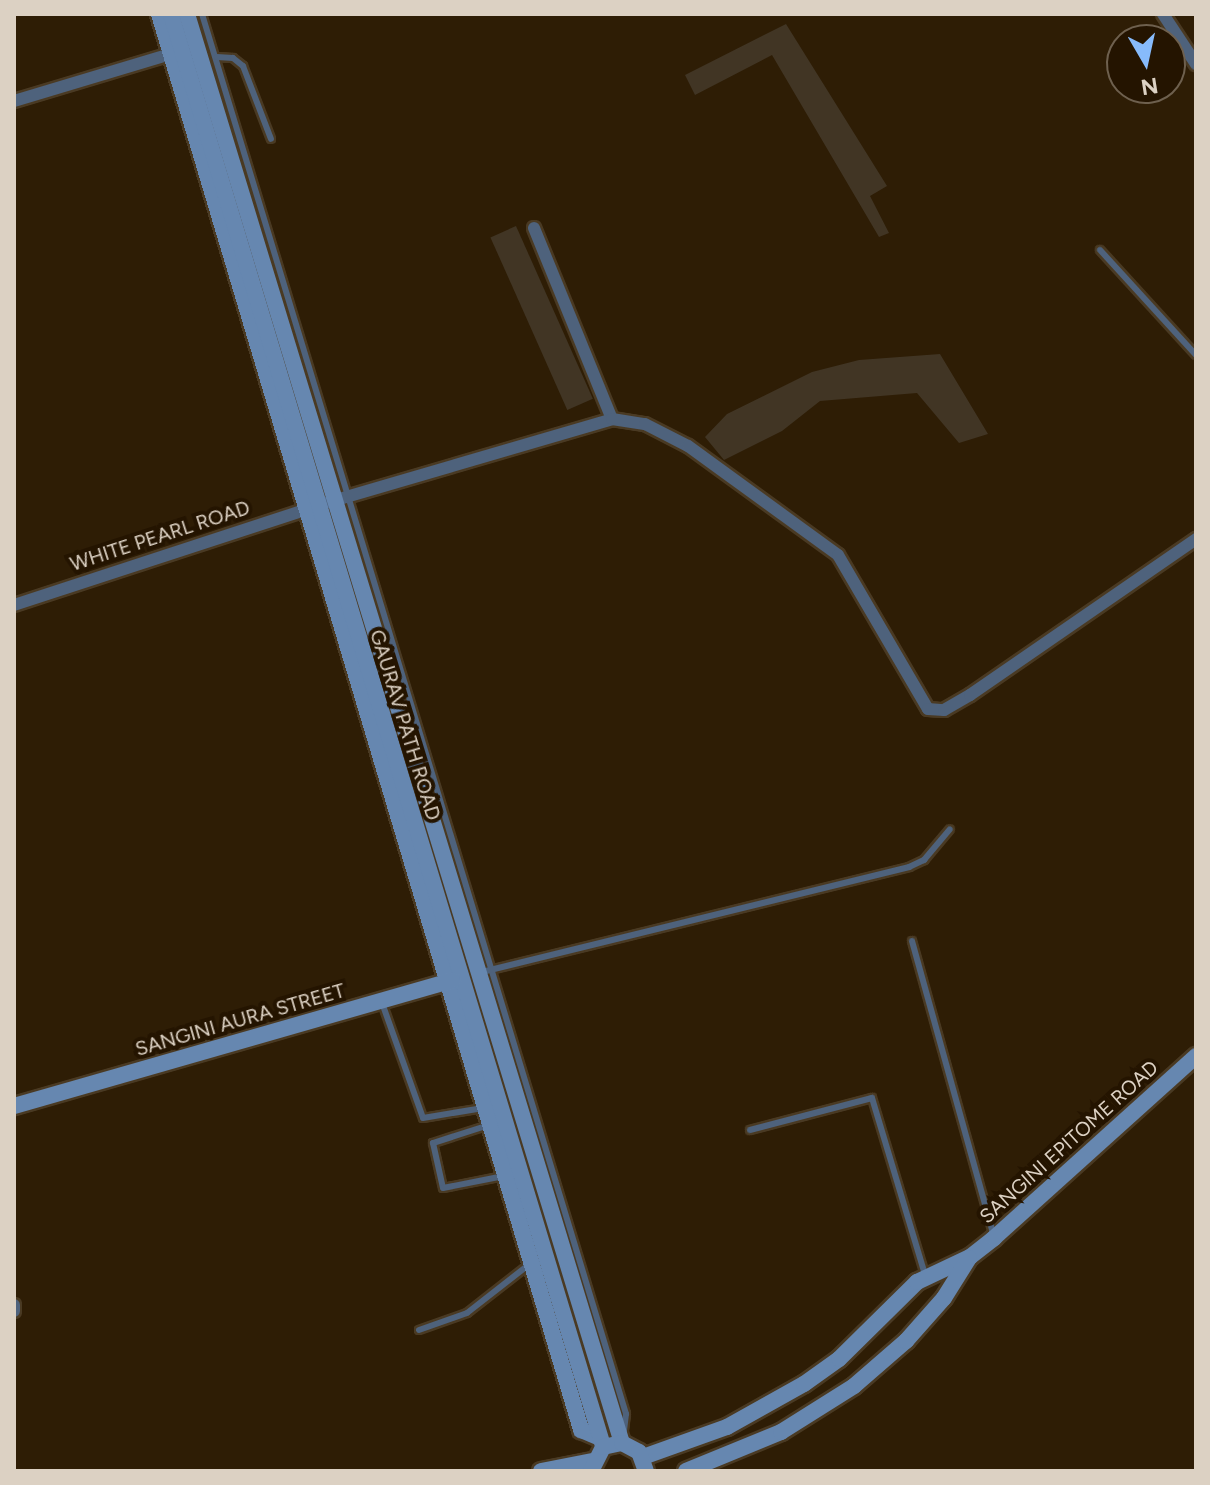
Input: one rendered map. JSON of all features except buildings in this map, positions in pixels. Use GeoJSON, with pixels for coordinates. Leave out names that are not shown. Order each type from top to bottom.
{"type":"FeatureCollection","features":[{"type":"Feature","properties":{"kind":"main road"},"geometry":{"type":"LineString","coordinates":[[159,14],[188,43]]}},
{"type":"Feature","properties":{"kind":"main road","name":"GAURAV PATH ROAD"},"geometry":{"type":"LineString","coordinates":[[171,14],[188,43],[343,496],[621,1441]]}},
{"type":"Feature","properties":{"kind":"main road","name":"GAURAV PATH ROAD"},"geometry":{"type":"LineString","coordinates":[[187,14],[188,43],[311,508],[452,980],[602,1443]]}},
{"type":"Feature","properties":{"kind":"main road","name":"SANGINI AURA STREET"},"geometry":{"type":"LineString","coordinates":[[14,1106],[483,971]]}},
{"type":"Feature","properties":{"kind":"main road"},"geometry":{"type":"LineString","coordinates":[[452,980],[483,1108],[581,1430],[602,1443],[621,1441],[645,1464],[727,1427],[784,1398],[839,1359],[926,1278],[970,1257]]}},
{"type":"Feature","properties":{"kind":"main road","name":"SANGINI EPITOME ROAD"},"geometry":{"type":"LineString","coordinates":[[970,1257],[1196,1056]]}},
{"type":"Feature","properties":{"kind":"main road"},"geometry":{"type":"LineString","coordinates":[[686,1471],[800,1420],[854,1386],[906,1341],[944,1298],[970,1257]]}},
{"type":"Feature","properties":{"kind":"main road"},"geometry":{"type":"LineString","coordinates":[[784,1398],[800,1420]]}},
{"type":"Feature","properties":{"kind":"main road"},"geometry":{"type":"LineString","coordinates":[[541,1471],[591,1466],[602,1443]]}},
{"type":"Feature","properties":{"kind":"street"},"geometry":{"type":"LineString","coordinates":[[1163,14],[1196,64]]}},
{"type":"Feature","properties":{"kind":"street"},"geometry":{"type":"LineString","coordinates":[[14,101],[188,43]]}},
{"type":"Feature","properties":{"kind":"street"},"geometry":{"type":"LineString","coordinates":[[534,228],[612,419]]}},
{"type":"Feature","properties":{"kind":"street"},"geometry":{"type":"LineString","coordinates":[[311,508],[343,496],[612,419],[645,424],[688,446],[838,555],[928,709],[944,710],[1196,539]]}},
{"type":"Feature","properties":{"kind":"street","name":"WHITE PEARL ROAD"},"geometry":{"type":"LineString","coordinates":[[14,605],[311,508]]}},
{"type":"Feature","properties":{"kind":"lane"},"geometry":{"type":"LineString","coordinates":[[202,14],[188,43],[217,57],[233,58],[243,66],[271,139]]}},
{"type":"Feature","properties":{"kind":"lane"},"geometry":{"type":"LineString","coordinates":[[217,57],[343,496]]}},
{"type":"Feature","properties":{"kind":"lane"},"geometry":{"type":"LineString","coordinates":[[1100,250],[1196,355]]}},
{"type":"Feature","properties":{"kind":"lane"},"geometry":{"type":"LineString","coordinates":[[483,971],[909,867],[924,860],[950,829]]}},
{"type":"Feature","properties":{"kind":"lane"},"geometry":{"type":"LineString","coordinates":[[912,941],[994,1238]]}},
{"type":"Feature","properties":{"kind":"lane"},"geometry":{"type":"LineString","coordinates":[[381,1000],[423,1118],[483,1108]]}},
{"type":"Feature","properties":{"kind":"lane"},"geometry":{"type":"LineString","coordinates":[[750,1130],[872,1098],[926,1278]]}},
{"type":"Feature","properties":{"kind":"lane"},"geometry":{"type":"LineString","coordinates":[[489,1125],[433,1143],[443,1188],[504,1176]]}},
{"type":"Feature","properties":{"kind":"lane"},"geometry":{"type":"LineString","coordinates":[[419,1330],[467,1313],[531,1263]]}},
{"type":"Feature","properties":{"kind":"shaded area"},"geometry":{"type":"Polygon","coordinates":[[[786,24],[887,186],[870,196],[889,233],[879,237],[772,55],[695,95],[685,75],[786,24]]]}},
{"type":"Feature","properties":{"kind":"shaded area"},"geometry":{"type":"Polygon","coordinates":[[[516,226],[593,399],[567,410],[490,237],[516,226]]]}},
{"type":"Feature","properties":{"kind":"shaded area"},"geometry":{"type":"Polygon","coordinates":[[[940,354],[988,434],[959,443],[917,393],[820,401],[782,431],[724,460],[705,437],[727,414],[812,372],[859,360],[940,354]]]}}]}
